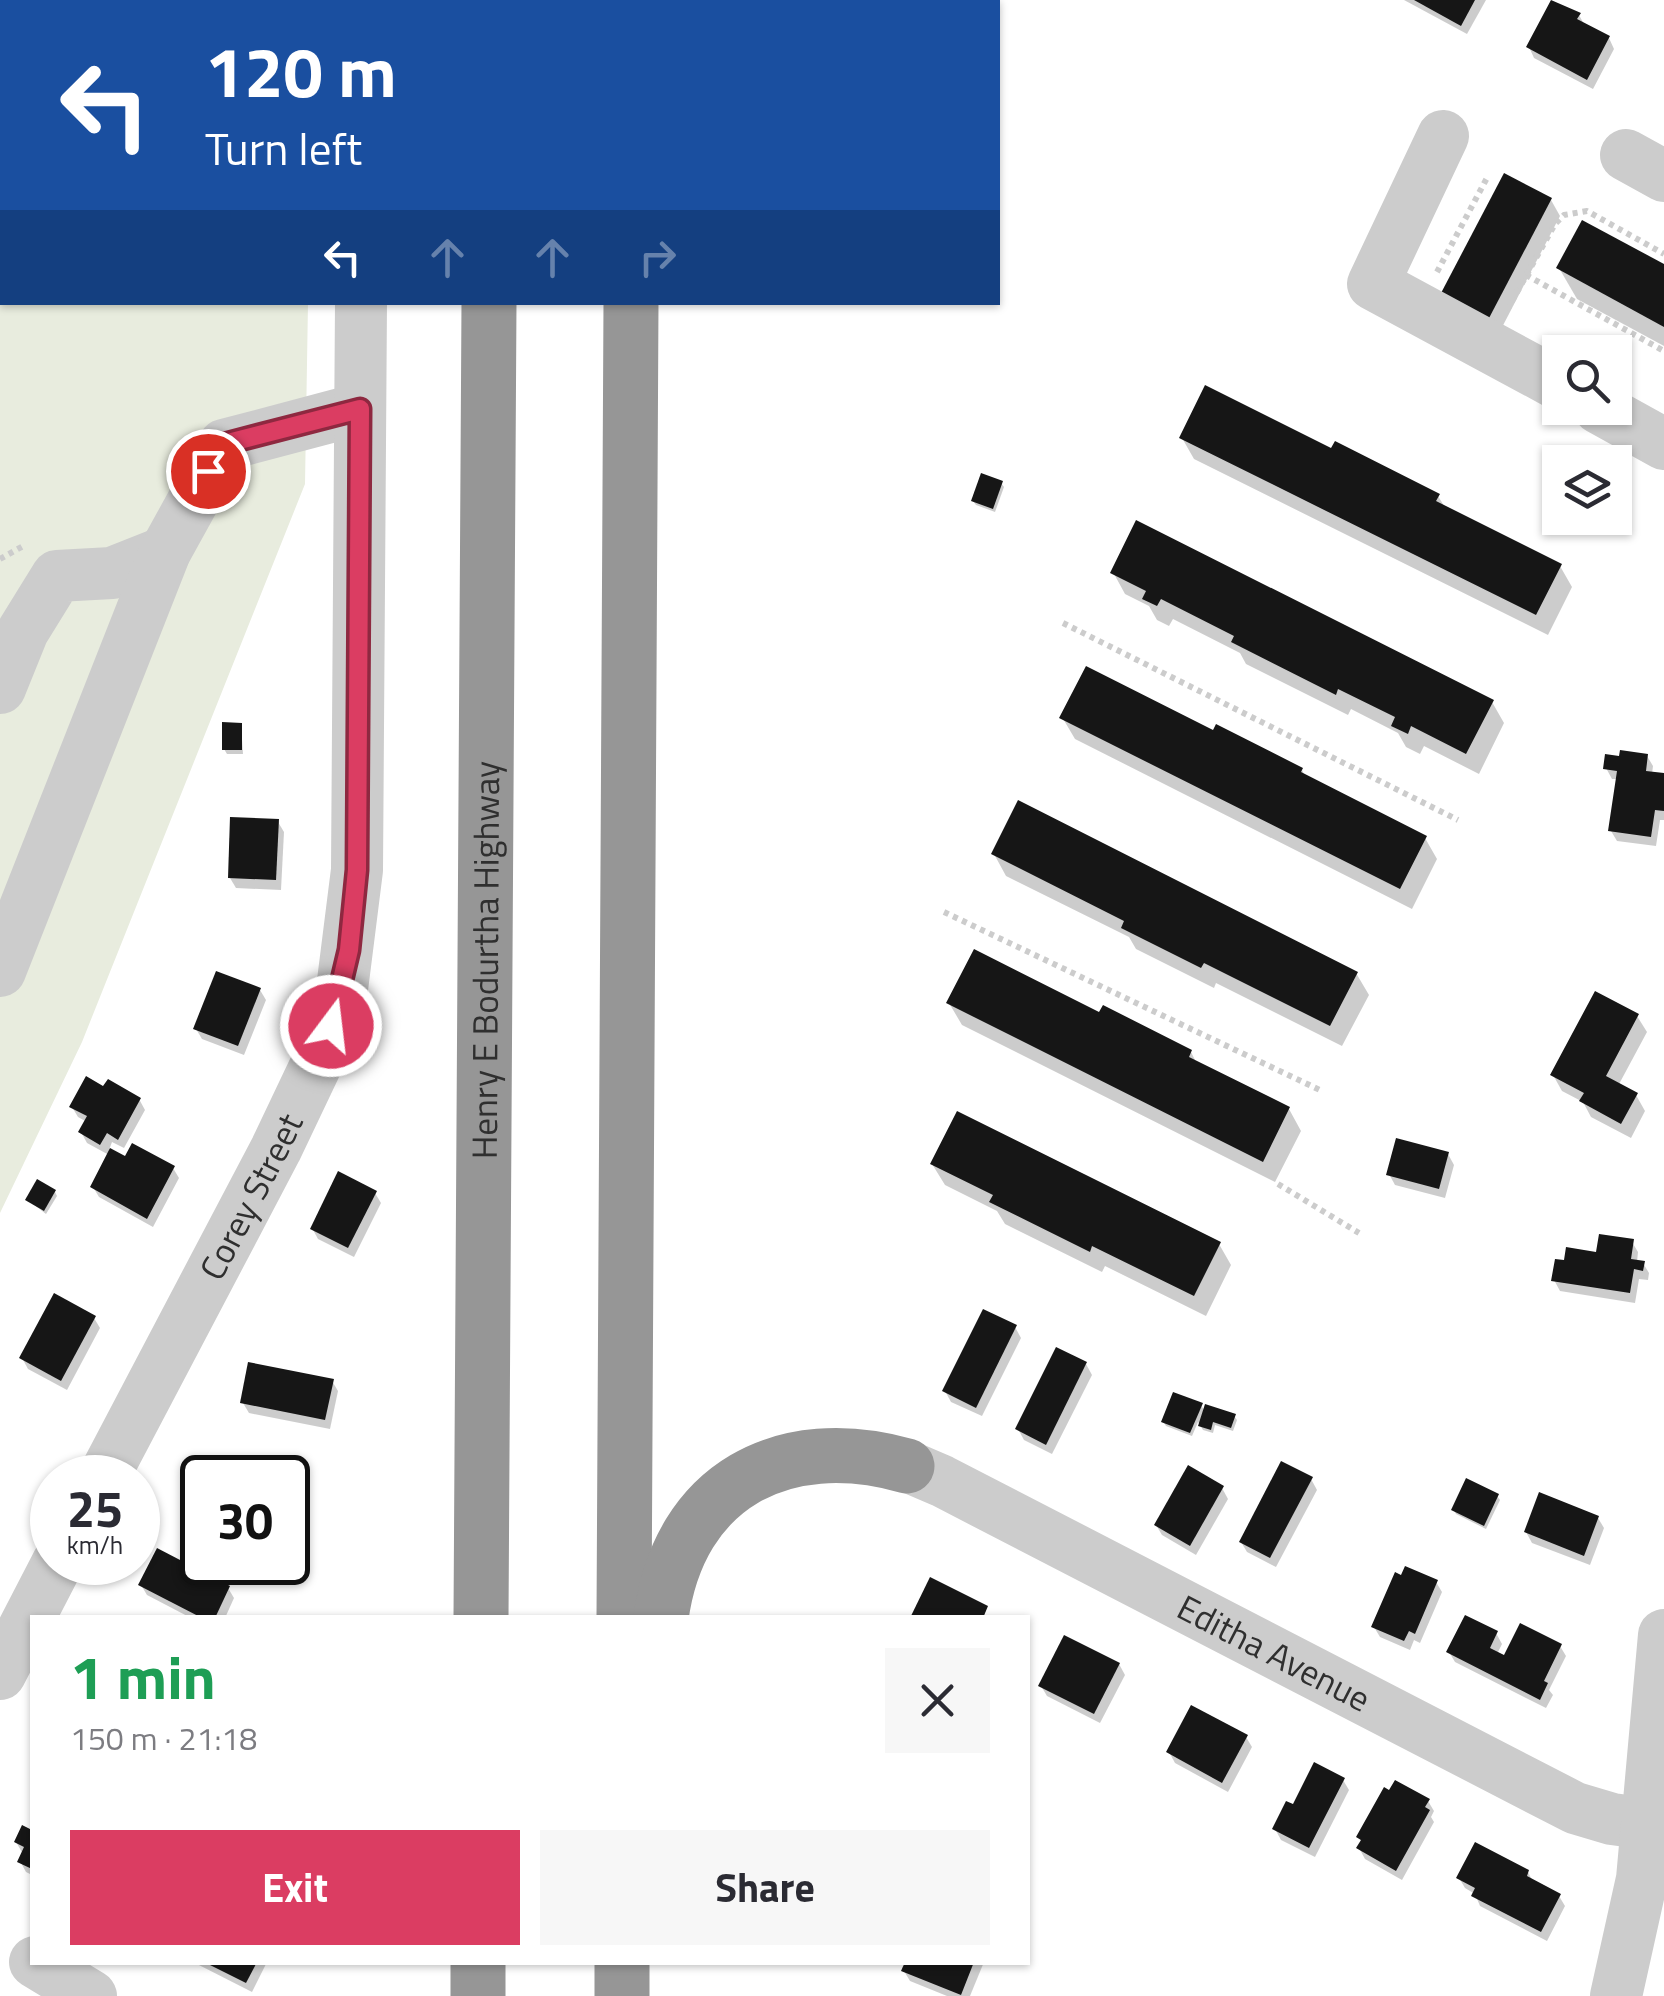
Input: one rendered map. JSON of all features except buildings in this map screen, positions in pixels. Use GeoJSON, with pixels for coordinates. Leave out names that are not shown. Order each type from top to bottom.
{"type":"FeatureCollection","features":[{"type":"Feature","properties":{"kind":"highway","name":"Henry E Bodurtha Highway"},"geometry":{"type":"LineString","coordinates":[[481,1615],[489,305]]}},
{"type":"Feature","properties":{"kind":"highway"},"geometry":{"type":"LineString","coordinates":[[624,1615],[631,305]]}},
{"type":"Feature","properties":{"kind":"highway"},"geometry":{"type":"LineString","coordinates":[[663,1615],[669,1577],[689,1533],[708,1506],[742,1479],[766,1467],[815,1455],[872,1456],[907,1466]]}},
{"type":"Feature","properties":{"kind":"highway"},"geometry":{"type":"LineString","coordinates":[[478,1965],[478,1996]]}},
{"type":"Feature","properties":{"kind":"highway"},"geometry":{"type":"LineString","coordinates":[[622,1965],[622,1996]]}},
{"type":"Feature","properties":{"kind":"street"},"geometry":{"type":"LineString","coordinates":[[1443,136],[1373,284],[1542,375]]}},
{"type":"Feature","properties":{"kind":"street","name":"Corey Street"},"geometry":{"type":"LineString","coordinates":[[115,1455],[289,1121],[315,1067],[342,989],[357,870],[360,305]]}},
{"type":"Feature","properties":{"kind":"street"},"geometry":{"type":"LineString","coordinates":[[0,971],[166,552],[224,444],[360,409]]}},
{"type":"Feature","properties":{"kind":"street"},"geometry":{"type":"LineString","coordinates":[[1630,425],[1664,444]]}},
{"type":"Feature","properties":{"kind":"street"},"geometry":{"type":"LineString","coordinates":[[0,688],[23,630],[57,576],[112,573],[166,552]]}},
{"type":"Feature","properties":{"kind":"street","name":"Editha Avenue"},"geometry":{"type":"LineString","coordinates":[[907,1466],[1575,1808],[1612,1819],[1656,1825]]}},
{"type":"Feature","properties":{"kind":"street"},"geometry":{"type":"LineString","coordinates":[[31,1615],[46,1585]]}},
{"type":"Feature","properties":{"kind":"street"},"geometry":{"type":"LineString","coordinates":[[0,1674],[30,1616]]}},
{"type":"Feature","properties":{"kind":"street"},"geometry":{"type":"LineString","coordinates":[[1616,1996],[1656,1825],[1664,1635]]}},
{"type":"Feature","properties":{"kind":"street"},"geometry":{"type":"LineString","coordinates":[[0,1942],[30,1960]]}},
{"type":"Feature","properties":{"kind":"street"},"geometry":{"type":"LineString","coordinates":[[39,1965],[91,1996]]}},
{"type":"Feature","properties":{"kind":"path"},"geometry":{"type":"LineString","coordinates":[[1418,308],[1488,176]]}},
{"type":"Feature","properties":{"kind":"path"},"geometry":{"type":"LineString","coordinates":[[1487,346],[1554,224],[1564,215],[1587,210],[1664,254]]}},
{"type":"Feature","properties":{"kind":"path"},"geometry":{"type":"LineString","coordinates":[[1526,275],[1664,351]]}},
{"type":"Feature","properties":{"kind":"path"},"geometry":{"type":"LineString","coordinates":[[1063,623],[1458,820]]}},
{"type":"Feature","properties":{"kind":"path"},"geometry":{"type":"LineString","coordinates":[[944,912],[1322,1092]]}},
{"type":"Feature","properties":{"kind":"path"},"geometry":{"type":"LineString","coordinates":[[1278,1184],[1359,1233]]}},
{"type":"Feature","properties":{"kind":"shaded area"},"geometry":{"type":"Polygon","coordinates":[[[0,305],[308,305],[305,484],[82,1042],[0,1213],[0,305]]]}},
{"type":"Feature","properties":{"kind":"route"},"geometry":{"type":"LineString","coordinates":[[208,471],[224,444],[360,409],[357,870],[349,950],[331,1026]]}}]}
